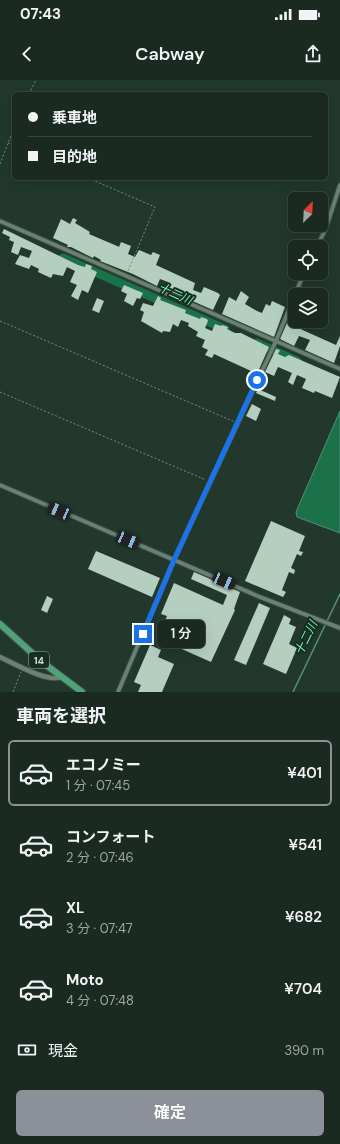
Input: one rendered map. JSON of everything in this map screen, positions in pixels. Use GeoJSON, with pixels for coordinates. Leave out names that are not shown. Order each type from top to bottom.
{"type":"FeatureCollection","features":[{"type":"Feature","properties":{"kind":"main road","name":"14"},"geometry":{"type":"LineString","coordinates":[[0,624],[19,643],[82,692]]}},
{"type":"Feature","properties":{"kind":"street"},"geometry":{"type":"LineString","coordinates":[[320,240],[326,228],[340,185]]}},
{"type":"Feature","properties":{"kind":"street"},"geometry":{"type":"LineString","coordinates":[[0,221],[340,369]]}},
{"type":"Feature","properties":{"kind":"street"},"geometry":{"type":"LineString","coordinates":[[118,692],[174,560],[276,341],[301,280]]}},
{"type":"Feature","properties":{"kind":"street"},"geometry":{"type":"LineString","coordinates":[[0,485],[260,597],[340,628]]}},
{"type":"Feature","properties":{"kind":"street"},"geometry":{"type":"LineString","coordinates":[[0,657],[56,680],[61,677]]}},
{"type":"Feature","properties":{"kind":"path"},"geometry":{"type":"LineString","coordinates":[[30,92],[36,80]]}},
{"type":"Feature","properties":{"kind":"path"},"geometry":{"type":"LineString","coordinates":[[0,164],[12,132]]}},
{"type":"Feature","properties":{"kind":"path"},"geometry":{"type":"LineString","coordinates":[[7,143],[12,145]]}},
{"type":"Feature","properties":{"kind":"path"},"geometry":{"type":"LineString","coordinates":[[93,180],[156,207],[126,276]]}},
{"type":"Feature","properties":{"kind":"path"},"geometry":{"type":"LineString","coordinates":[[0,321],[237,423]]}},
{"type":"Feature","properties":{"kind":"path"},"geometry":{"type":"LineString","coordinates":[[0,392],[210,482]]}},
{"type":"Feature","properties":{"kind":"path"},"geometry":{"type":"LineString","coordinates":[[13,692],[23,667]]}},
{"type":"Feature","properties":{"kind":"shaded area"},"geometry":{"type":"Polygon","coordinates":[[[340,411],[340,533],[297,517],[296,512],[340,411]]]}},
{"type":"Feature","properties":{"kind":"building"},"geometry":{"type":"Polygon","coordinates":[[[73,218],[77,220],[75,223],[90,232],[89,234],[119,247],[121,242],[131,246],[128,254],[135,257],[139,250],[151,255],[153,252],[160,255],[156,265],[195,283],[193,290],[201,293],[204,287],[218,293],[220,295],[213,310],[165,289],[168,282],[160,279],[157,286],[133,274],[100,261],[101,260],[94,256],[93,258],[71,247],[67,247],[68,245],[53,238],[61,219],[70,224],[73,218]]]}},
{"type":"Feature","properties":{"kind":"building"},"geometry":{"type":"Polygon","coordinates":[[[4,229],[78,265],[85,267],[86,264],[92,266],[91,269],[97,272],[88,293],[82,290],[78,300],[71,296],[77,285],[70,282],[75,271],[67,267],[63,276],[53,274],[51,278],[38,272],[39,269],[31,265],[29,269],[15,264],[20,255],[29,258],[32,251],[21,247],[18,255],[11,252],[14,242],[9,240],[10,237],[2,233],[4,229]]]}},
{"type":"Feature","properties":{"kind":"building"},"geometry":{"type":"Polygon","coordinates":[[[124,285],[143,293],[140,299],[137,298],[133,306],[124,301],[127,294],[121,291],[124,285]]]}},
{"type":"Feature","properties":{"kind":"building"},"geometry":{"type":"Polygon","coordinates":[[[241,291],[249,297],[245,304],[262,313],[266,304],[270,306],[272,301],[285,307],[274,337],[222,314],[229,297],[236,301],[241,291]]]}},
{"type":"Feature","properties":{"kind":"building"},"geometry":{"type":"Polygon","coordinates":[[[158,296],[161,298],[160,300],[186,310],[185,313],[200,319],[201,317],[207,319],[208,321],[205,328],[212,331],[215,324],[222,325],[228,327],[227,329],[235,333],[241,333],[269,347],[253,383],[247,380],[251,371],[214,354],[212,358],[205,355],[208,350],[202,347],[205,340],[196,336],[198,332],[188,326],[189,323],[181,320],[178,327],[173,324],[170,332],[163,331],[162,333],[141,321],[144,312],[140,310],[143,303],[153,306],[158,296]]]}},
{"type":"Feature","properties":{"kind":"building"},"geometry":{"type":"Polygon","coordinates":[[[97,298],[104,301],[99,313],[92,310],[97,298]]]}},
{"type":"Feature","properties":{"kind":"building"},"geometry":{"type":"Polygon","coordinates":[[[287,323],[288,328],[298,328],[336,345],[340,336],[340,346],[334,363],[305,350],[310,340],[299,336],[294,346],[280,339],[287,323]]]}},
{"type":"Feature","properties":{"kind":"building"},"geometry":{"type":"Polygon","coordinates":[[[276,349],[280,350],[278,354],[285,357],[289,355],[340,377],[332,398],[315,391],[314,393],[302,388],[306,379],[297,375],[293,385],[288,382],[292,373],[278,367],[274,376],[265,372],[276,349]]]}},
{"type":"Feature","properties":{"kind":"building"},"geometry":{"type":"Polygon","coordinates":[[[258,389],[276,397],[275,401],[256,393],[258,389]]]}},
{"type":"Feature","properties":{"kind":"building"},"geometry":{"type":"Polygon","coordinates":[[[252,404],[261,409],[256,421],[246,416],[252,404]]]}},
{"type":"Feature","properties":{"kind":"building"},"geometry":{"type":"Polygon","coordinates":[[[271,521],[305,536],[299,551],[303,552],[301,556],[297,554],[291,568],[295,570],[294,574],[289,572],[282,590],[286,592],[283,597],[245,581],[271,521]]]}},
{"type":"Feature","properties":{"kind":"building"},"geometry":{"type":"Polygon","coordinates":[[[96,551],[160,578],[152,597],[88,569],[96,551]]]}},
{"type":"Feature","properties":{"kind":"building"},"geometry":{"type":"Polygon","coordinates":[[[194,572],[240,592],[234,609],[235,610],[211,662],[157,638],[167,616],[161,614],[174,583],[223,605],[227,595],[191,579],[194,572]]]}},
{"type":"Feature","properties":{"kind":"building"},"geometry":{"type":"Polygon","coordinates":[[[47,596],[53,599],[47,613],[41,610],[47,596]]]}},
{"type":"Feature","properties":{"kind":"building"},"geometry":{"type":"Polygon","coordinates":[[[259,603],[270,608],[246,665],[234,660],[259,603]]]}},
{"type":"Feature","properties":{"kind":"building"},"geometry":{"type":"Polygon","coordinates":[[[284,615],[291,619],[289,624],[296,627],[289,644],[297,648],[286,674],[263,664],[284,615]]]}},
{"type":"Feature","properties":{"kind":"building"},"geometry":{"type":"Polygon","coordinates":[[[150,645],[161,650],[158,657],[174,664],[162,692],[138,692],[141,685],[134,682],[150,645]]]}},
{"type":"Feature","properties":{"kind":"waterway","name":"十二川"},"geometry":{"type":"LineString","coordinates":[[63,258],[225,329]]}},
{"type":"Feature","properties":{"kind":"waterway","name":"十二川"},"geometry":{"type":"LineString","coordinates":[[257,343],[297,361]]}},
{"type":"Feature","properties":{"kind":"waterway","name":"十二川"},"geometry":{"type":"LineString","coordinates":[[293,692],[340,594]]}},
{"type":"Feature","properties":{"kind":"route"},"geometry":{"type":"LineString","coordinates":[[143,634],[174,560],[257,380]]}}]}
